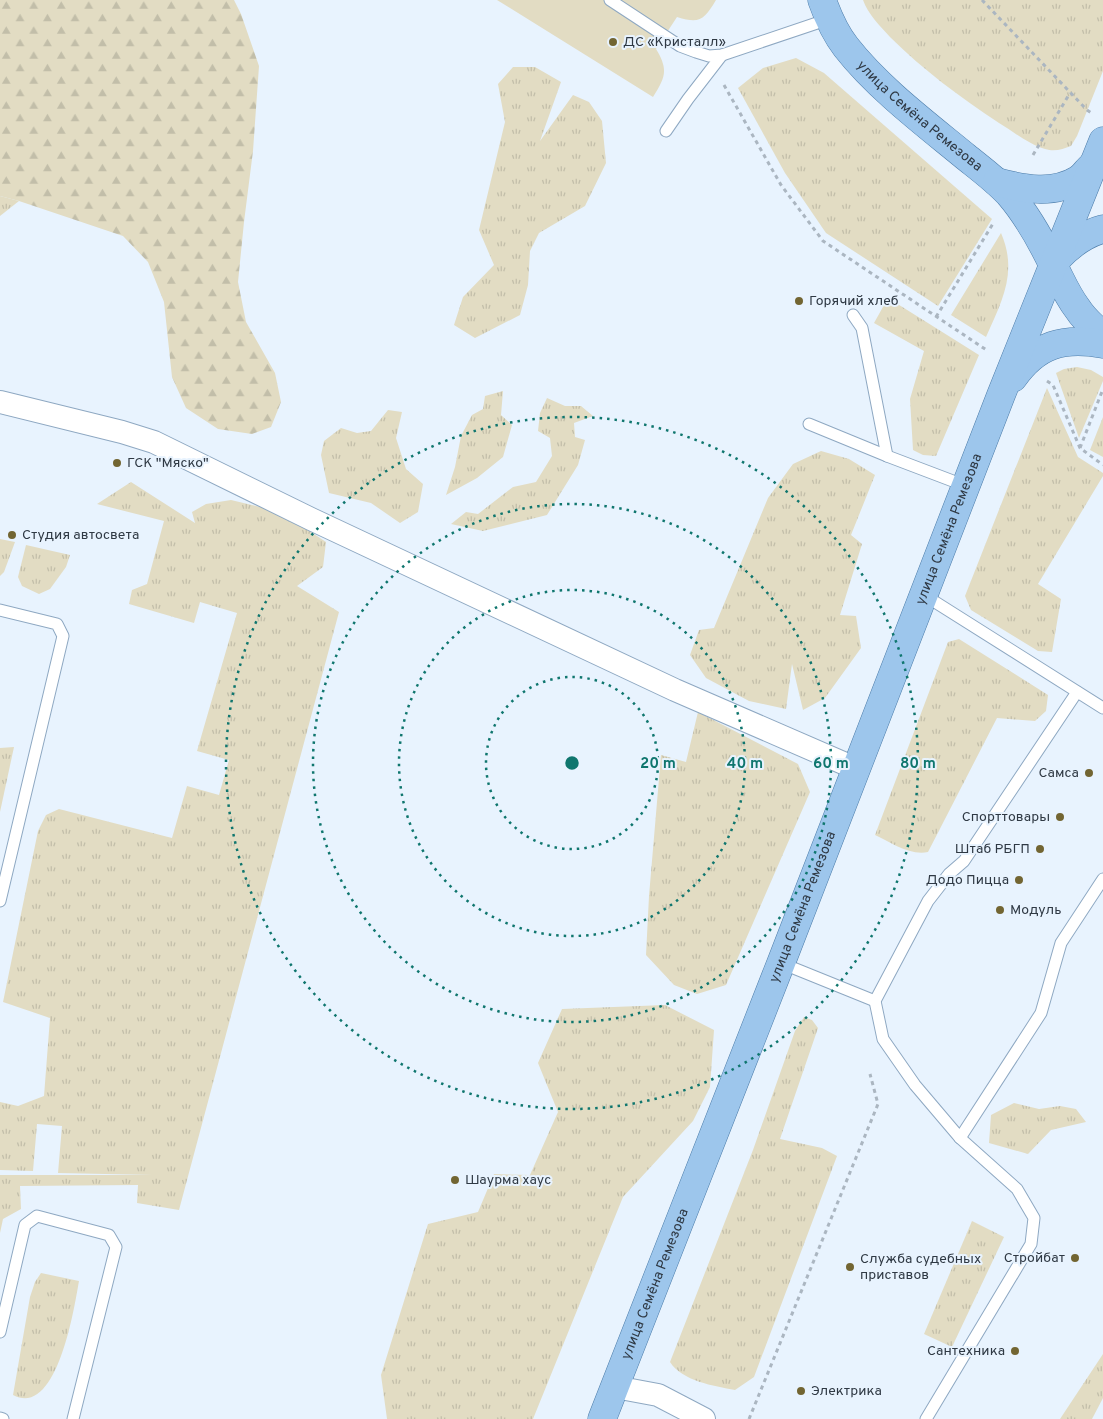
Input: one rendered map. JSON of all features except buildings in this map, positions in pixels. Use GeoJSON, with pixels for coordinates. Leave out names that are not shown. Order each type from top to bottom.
{"type":"FeatureCollection","features":[{"type":"Feature","properties":{"kind":"main road","name":"улица Семёна Ремезова"},"geometry":{"type":"LineString","coordinates":[[826,10],[845,47],[875,79],[997,182],[1024,214],[1077,309],[1089,324],[1103,335]]}},
{"type":"Feature","properties":{"kind":"main road"},"geometry":{"type":"LineString","coordinates":[[997,182],[1033,190],[1051,189],[1066,185],[1079,178],[1099,152]]}},
{"type":"Feature","properties":{"kind":"main road"},"geometry":{"type":"LineString","coordinates":[[1001,395],[1004,359],[1053,264],[1099,152]]}},
{"type":"Feature","properties":{"kind":"main road"},"geometry":{"type":"LineString","coordinates":[[1053,264],[1066,249],[1079,239],[1103,229]]}},
{"type":"Feature","properties":{"kind":"main road"},"geometry":{"type":"LineString","coordinates":[[1001,395],[1020,368],[1037,352],[1066,342],[1103,344]]}},
{"type":"Feature","properties":{"kind":"main road","name":"улица Семёна Ремезова"},"geometry":{"type":"LineString","coordinates":[[602,1419],[1001,395]]}},
{"type":"Feature","properties":{"kind":"street"},"geometry":{"type":"LineString","coordinates":[[0,402],[122,432],[154,442],[311,519],[675,690],[857,768]]}},
{"type":"Feature","properties":{"kind":"street"},"geometry":{"type":"LineString","coordinates":[[615,1387],[658,1395],[704,1419]]}},
{"type":"Feature","properties":{"kind":"lane"},"geometry":{"type":"LineString","coordinates":[[610,0],[680,46],[709,56],[722,55],[826,10]]}},
{"type":"Feature","properties":{"kind":"lane"},"geometry":{"type":"LineString","coordinates":[[666,131],[722,55]]}},
{"type":"Feature","properties":{"kind":"lane"},"geometry":{"type":"LineString","coordinates":[[853,315],[862,328],[887,456]]}},
{"type":"Feature","properties":{"kind":"lane"},"geometry":{"type":"LineString","coordinates":[[809,424],[966,486]]}},
{"type":"Feature","properties":{"kind":"lane"},"geometry":{"type":"LineString","coordinates":[[924,595],[1103,708]]}},
{"type":"Feature","properties":{"kind":"lane"},"geometry":{"type":"LineString","coordinates":[[0,610],[56,624],[63,636],[0,901]]}},
{"type":"Feature","properties":{"kind":"lane"},"geometry":{"type":"LineString","coordinates":[[926,1419],[1031,1244],[1034,1218],[1017,1189],[960,1138],[915,1085],[883,1039],[875,1001],[928,901],[949,874],[964,861],[1077,692]]}},
{"type":"Feature","properties":{"kind":"lane"},"geometry":{"type":"LineString","coordinates":[[960,1138],[1041,1013],[1061,943],[1103,880]]}},
{"type":"Feature","properties":{"kind":"lane"},"geometry":{"type":"LineString","coordinates":[[781,963],[875,1001]]}},
{"type":"Feature","properties":{"kind":"lane"},"geometry":{"type":"LineString","coordinates":[[0,1332],[25,1225],[37,1216],[109,1235],[116,1247],[73,1419]]}},
{"type":"Feature","properties":{"kind":"path"},"geometry":{"type":"LineString","coordinates":[[982,0],[1070,93],[1087,110],[1094,114]]}},
{"type":"Feature","properties":{"kind":"path"},"geometry":{"type":"LineString","coordinates":[[713,66],[782,186],[823,242],[982,347],[1004,359]]}},
{"type":"Feature","properties":{"kind":"path"},"geometry":{"type":"LineString","coordinates":[[1033,155],[1070,93]]}},
{"type":"Feature","properties":{"kind":"path"},"geometry":{"type":"LineString","coordinates":[[936,317],[997,217]]}},
{"type":"Feature","properties":{"kind":"path"},"geometry":{"type":"LineString","coordinates":[[1040,378],[1053,385],[1080,448],[1103,465]]}},
{"type":"Feature","properties":{"kind":"path"},"geometry":{"type":"LineString","coordinates":[[1080,448],[1103,389]]}},
{"type":"Feature","properties":{"kind":"path"},"geometry":{"type":"LineString","coordinates":[[749,1419],[878,1104],[870,1074]]}},
{"type":"Feature","properties":{"kind":"green space"},"geometry":{"type":"Polygon","coordinates":[[[0,0],[234,0],[241,14],[259,66],[253,151],[238,282],[246,322],[275,373],[281,402],[271,427],[252,434],[218,429],[186,408],[172,377],[164,302],[148,262],[123,236],[0,196],[0,0]]]}},
{"type":"Feature","properties":{"kind":"green space","name":"ДС «Кристалл»"},"geometry":{"type":"Polygon","coordinates":[[[497,0],[716,0],[701,19],[691,20],[677,17],[656,49],[663,63],[664,74],[653,97],[497,0]]]}},
{"type":"Feature","properties":{"kind":"green space"},"geometry":{"type":"Polygon","coordinates":[[[863,0],[1103,0],[1103,71],[1077,136],[1071,146],[1056,150],[1039,147],[970,103],[942,83],[890,37],[875,20],[863,0]]]}},
{"type":"Feature","properties":{"kind":"green space"},"geometry":{"type":"Polygon","coordinates":[[[796,58],[824,73],[992,219],[938,306],[826,233],[785,173],[738,88],[763,68],[796,58]]]}},
{"type":"Feature","properties":{"kind":"green space"},"geometry":{"type":"Polygon","coordinates":[[[513,67],[535,67],[561,82],[540,141],[573,95],[589,102],[602,121],[606,163],[585,206],[539,233],[530,251],[528,285],[520,315],[475,338],[454,325],[463,297],[494,265],[479,230],[505,122],[498,84],[513,67]]]}},
{"type":"Feature","properties":{"kind":"green space"},"geometry":{"type":"Polygon","coordinates":[[[0,196],[19,201],[0,216],[0,196]]]}},
{"type":"Feature","properties":{"kind":"green space"},"geometry":{"type":"Polygon","coordinates":[[[1001,233],[1006,247],[1008,274],[1002,299],[986,337],[951,315],[1001,233]]]}},
{"type":"Feature","properties":{"kind":"green space"},"geometry":{"type":"Polygon","coordinates":[[[888,298],[979,355],[936,456],[923,455],[913,450],[910,399],[924,351],[874,323],[888,298]]]}},
{"type":"Feature","properties":{"kind":"green space"},"geometry":{"type":"Polygon","coordinates":[[[1077,367],[1091,370],[1103,377],[1079,438],[1056,373],[1064,369],[1077,367]]]}},
{"type":"Feature","properties":{"kind":"green space"},"geometry":{"type":"Polygon","coordinates":[[[1047,388],[1078,457],[1103,473],[1103,476],[1038,584],[1061,599],[1052,652],[1038,651],[971,610],[965,596],[1047,388]]]}},
{"type":"Feature","properties":{"kind":"green space"},"geometry":{"type":"Polygon","coordinates":[[[503,391],[501,415],[512,425],[503,457],[477,478],[446,495],[455,467],[461,436],[472,415],[483,409],[485,396],[503,391]]]}},
{"type":"Feature","properties":{"kind":"green space"},"geometry":{"type":"Polygon","coordinates":[[[547,398],[565,406],[581,406],[593,416],[574,423],[575,437],[585,440],[578,465],[547,515],[483,531],[451,524],[466,512],[478,514],[513,487],[536,482],[552,456],[550,438],[538,431],[540,413],[547,398]]]}},
{"type":"Feature","properties":{"kind":"green space"},"geometry":{"type":"Polygon","coordinates":[[[388,410],[402,412],[396,438],[406,469],[423,484],[418,512],[400,523],[371,503],[329,493],[321,455],[324,441],[341,428],[357,433],[371,431],[388,410]]]}},
{"type":"Feature","properties":{"kind":"green space"},"geometry":{"type":"Polygon","coordinates":[[[1103,417],[1103,457],[1090,450],[1103,417]]]}},
{"type":"Feature","properties":{"kind":"green space"},"geometry":{"type":"Polygon","coordinates":[[[821,451],[849,459],[875,475],[851,535],[862,544],[840,615],[856,616],[861,648],[825,698],[803,710],[792,664],[786,709],[749,701],[706,678],[690,655],[699,630],[714,628],[768,498],[793,464],[821,451]]]}},
{"type":"Feature","properties":{"kind":"green space"},"geometry":{"type":"Polygon","coordinates":[[[131,482],[195,523],[192,512],[206,504],[231,500],[281,512],[326,542],[323,567],[297,586],[339,612],[179,1210],[137,1203],[138,1185],[20,1186],[21,1209],[3,1219],[0,1233],[0,1175],[152,1175],[58,1173],[62,1126],[37,1124],[33,1171],[0,1170],[0,1102],[18,1106],[44,1096],[50,1018],[3,1002],[38,831],[46,815],[59,809],[172,838],[187,786],[219,795],[229,760],[197,751],[237,613],[200,602],[194,623],[129,604],[132,590],[147,584],[164,521],[97,504],[131,482]]]}},
{"type":"Feature","properties":{"kind":"green space"},"geometry":{"type":"Polygon","coordinates":[[[0,539],[15,542],[4,572],[0,576],[0,539]]]}},
{"type":"Feature","properties":{"kind":"green space"},"geometry":{"type":"Polygon","coordinates":[[[26,545],[70,555],[66,567],[50,589],[39,594],[22,586],[18,577],[26,545]]]}},
{"type":"Feature","properties":{"kind":"green space"},"geometry":{"type":"Polygon","coordinates":[[[959,639],[1048,695],[1046,711],[1035,721],[997,718],[928,852],[914,852],[900,848],[875,835],[948,642],[959,639]]]}},
{"type":"Feature","properties":{"kind":"green space"},"geometry":{"type":"Polygon","coordinates":[[[698,712],[798,764],[810,792],[726,985],[697,994],[674,985],[646,955],[661,755],[686,762],[698,712]]]}},
{"type":"Feature","properties":{"kind":"green space"},"geometry":{"type":"Polygon","coordinates":[[[14,747],[0,812],[0,748],[14,747]]]}},
{"type":"Feature","properties":{"kind":"green space"},"geometry":{"type":"Polygon","coordinates":[[[665,1005],[714,1030],[710,1087],[693,1121],[623,1197],[533,1419],[387,1419],[381,1375],[428,1224],[478,1212],[494,1174],[530,1175],[558,1112],[538,1063],[562,1009],[665,1005]]]}},
{"type":"Feature","properties":{"kind":"green space"},"geometry":{"type":"Polygon","coordinates":[[[804,1017],[812,1020],[818,1028],[780,1139],[822,1148],[837,1156],[754,1377],[735,1390],[699,1382],[682,1374],[670,1362],[753,1150],[795,1031],[804,1017]]]}},
{"type":"Feature","properties":{"kind":"green space"},"geometry":{"type":"Polygon","coordinates":[[[1014,1103],[1039,1109],[1060,1106],[1076,1109],[1086,1122],[1051,1130],[1028,1154],[989,1143],[991,1115],[1014,1103]]]}},
{"type":"Feature","properties":{"kind":"green space"},"geometry":{"type":"Polygon","coordinates":[[[972,1221],[1004,1237],[952,1347],[924,1334],[972,1221]]]}},
{"type":"Feature","properties":{"kind":"green space"},"geometry":{"type":"Polygon","coordinates":[[[41,1273],[79,1281],[68,1333],[53,1375],[42,1390],[29,1398],[13,1395],[30,1297],[35,1282],[41,1273]]]}},
{"type":"Feature","properties":{"kind":"green space"},"geometry":{"type":"Polygon","coordinates":[[[1103,1354],[1103,1398],[1092,1419],[1060,1419],[1103,1354]]]}},
{"type":"Feature","properties":{"kind":"place","name":"ДС «Кристалл»"},"geometry":{"type":"Point","coordinates":[613,42]}},
{"type":"Feature","properties":{"kind":"place","name":"Горячий хлеб"},"geometry":{"type":"Point","coordinates":[799,301]}},
{"type":"Feature","properties":{"kind":"place","name":"ГСК \"Мяско\""},"geometry":{"type":"Point","coordinates":[117,463]}},
{"type":"Feature","properties":{"kind":"place","name":"Студия автосвета"},"geometry":{"type":"Point","coordinates":[12,535]}},
{"type":"Feature","properties":{"kind":"place","name":"Самса"},"geometry":{"type":"Point","coordinates":[1089,773]}},
{"type":"Feature","properties":{"kind":"place","name":"Спорттовары"},"geometry":{"type":"Point","coordinates":[1060,817]}},
{"type":"Feature","properties":{"kind":"place","name":"Штаб РБГП"},"geometry":{"type":"Point","coordinates":[1040,849]}},
{"type":"Feature","properties":{"kind":"place","name":"Додо Пицца"},"geometry":{"type":"Point","coordinates":[1019,880]}},
{"type":"Feature","properties":{"kind":"place","name":"Модуль"},"geometry":{"type":"Point","coordinates":[1000,910]}},
{"type":"Feature","properties":{"kind":"place","name":"Шаурма хаус"},"geometry":{"type":"Point","coordinates":[455,1180]}},
{"type":"Feature","properties":{"kind":"place","name":"Стройбат"},"geometry":{"type":"Point","coordinates":[1075,1258]}},
{"type":"Feature","properties":{"kind":"place","name":"Служба судебных приставов"},"geometry":{"type":"Point","coordinates":[850,1267]}},
{"type":"Feature","properties":{"kind":"place","name":"Сантехника"},"geometry":{"type":"Point","coordinates":[1015,1351]}},
{"type":"Feature","properties":{"kind":"place","name":"Электрика"},"geometry":{"type":"Point","coordinates":[801,1391]}}]}
